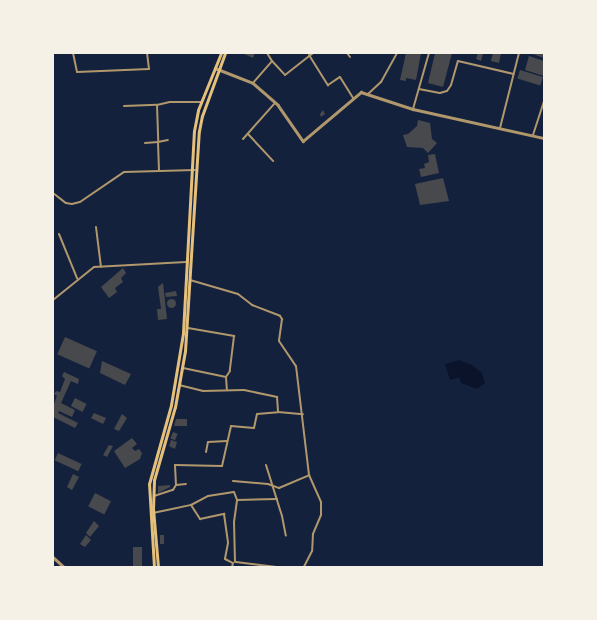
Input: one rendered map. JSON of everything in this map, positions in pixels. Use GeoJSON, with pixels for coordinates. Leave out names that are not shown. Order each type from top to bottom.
{"type":"FeatureCollection","features":[{"type":"Feature","properties":{"kind":"main road"},"geometry":{"type":"LineString","coordinates":[[154,567],[149,484],[176,378],[184,304],[194,131],[201,102],[221,53]]}},
{"type":"Feature","properties":{"kind":"main road"},"geometry":{"type":"LineString","coordinates":[[158,567],[153,496],[156,473],[183,368],[188,328],[195,170],[200,123],[225,53]]}},
{"type":"Feature","properties":{"kind":"main road"},"geometry":{"type":"LineString","coordinates":[[184,304],[189,304]]}},
{"type":"Feature","properties":{"kind":"street"},"geometry":{"type":"LineString","coordinates":[[73,53],[77,72],[149,69],[148,53]]}},
{"type":"Feature","properties":{"kind":"street"},"geometry":{"type":"LineString","coordinates":[[267,53],[285,75],[313,53]]}},
{"type":"Feature","properties":{"kind":"street"},"geometry":{"type":"LineString","coordinates":[[348,53],[350,58]]}},
{"type":"Feature","properties":{"kind":"street"},"geometry":{"type":"LineString","coordinates":[[368,94],[381,82],[397,53]]}},
{"type":"Feature","properties":{"kind":"street"},"geometry":{"type":"LineString","coordinates":[[413,109],[428,53]]}},
{"type":"Feature","properties":{"kind":"street"},"geometry":{"type":"LineString","coordinates":[[500,128],[519,53]]}},
{"type":"Feature","properties":{"kind":"street"},"geometry":{"type":"LineString","coordinates":[[309,55],[328,85],[340,77],[353,98]]}},
{"type":"Feature","properties":{"kind":"street"},"geometry":{"type":"LineString","coordinates":[[253,82],[272,61]]}},
{"type":"Feature","properties":{"kind":"street"},"geometry":{"type":"LineString","coordinates":[[419,89],[440,93],[447,91],[451,85],[458,61],[514,74]]}},
{"type":"Feature","properties":{"kind":"street"},"geometry":{"type":"LineString","coordinates":[[215,68],[253,82],[276,102],[303,141],[361,92],[413,109],[544,138]]}},
{"type":"Feature","properties":{"kind":"street"},"geometry":{"type":"LineString","coordinates":[[124,106],[157,105],[170,102],[201,102]]}},
{"type":"Feature","properties":{"kind":"street"},"geometry":{"type":"LineString","coordinates":[[243,140],[276,102]]}},
{"type":"Feature","properties":{"kind":"street"},"geometry":{"type":"LineString","coordinates":[[533,136],[544,102]]}},
{"type":"Feature","properties":{"kind":"street"},"geometry":{"type":"LineString","coordinates":[[157,105],[159,171]]}},
{"type":"Feature","properties":{"kind":"street"},"geometry":{"type":"LineString","coordinates":[[248,134],[273,161]]}},
{"type":"Feature","properties":{"kind":"street"},"geometry":{"type":"LineString","coordinates":[[145,143],[168,140]]}},
{"type":"Feature","properties":{"kind":"street"},"geometry":{"type":"LineString","coordinates":[[53,193],[66,204],[72,204],[80,202],[124,172],[195,170]]}},
{"type":"Feature","properties":{"kind":"street"},"geometry":{"type":"LineString","coordinates":[[96,227],[101,267]]}},
{"type":"Feature","properties":{"kind":"street"},"geometry":{"type":"LineString","coordinates":[[59,234],[77,278]]}},
{"type":"Feature","properties":{"kind":"street"},"geometry":{"type":"LineString","coordinates":[[53,300],[77,278],[94,267],[186,262]]}},
{"type":"Feature","properties":{"kind":"street"},"geometry":{"type":"LineString","coordinates":[[190,280],[238,294],[252,305],[280,316],[279,341],[296,366],[304,414],[310,475],[322,502],[322,509],[313,534],[311,557],[304,567]]}},
{"type":"Feature","properties":{"kind":"street"},"geometry":{"type":"LineString","coordinates":[[188,328],[234,336],[230,371],[226,377],[227,390]]}},
{"type":"Feature","properties":{"kind":"street"},"geometry":{"type":"LineString","coordinates":[[183,368],[226,377]]}},
{"type":"Feature","properties":{"kind":"street"},"geometry":{"type":"LineString","coordinates":[[179,385],[203,391],[227,390],[277,397],[278,412]]}},
{"type":"Feature","properties":{"kind":"street"},"geometry":{"type":"LineString","coordinates":[[153,496],[173,490],[176,485],[175,465],[222,466],[231,426],[254,428],[257,414],[278,412],[304,414]]}},
{"type":"Feature","properties":{"kind":"street"},"geometry":{"type":"LineString","coordinates":[[206,452],[208,442],[228,441]]}},
{"type":"Feature","properties":{"kind":"street"},"geometry":{"type":"LineString","coordinates":[[266,466],[274,487],[286,536]]}},
{"type":"Feature","properties":{"kind":"street"},"geometry":{"type":"LineString","coordinates":[[233,481],[253,482],[281,488],[310,475]]}},
{"type":"Feature","properties":{"kind":"street"},"geometry":{"type":"LineString","coordinates":[[176,485],[186,484]]}},
{"type":"Feature","properties":{"kind":"street"},"geometry":{"type":"LineString","coordinates":[[153,512],[191,505],[208,496],[234,492],[237,500],[234,522],[234,563],[232,567]]}},
{"type":"Feature","properties":{"kind":"street"},"geometry":{"type":"LineString","coordinates":[[237,500],[277,499]]}},
{"type":"Feature","properties":{"kind":"street"},"geometry":{"type":"LineString","coordinates":[[191,505],[200,519],[224,514],[228,543],[225,559],[234,563],[277,567]]}},
{"type":"Feature","properties":{"kind":"street"},"geometry":{"type":"LineString","coordinates":[[53,557],[64,567]]}},
{"type":"Feature","properties":{"kind":"water"},"geometry":{"type":"Polygon","coordinates":[[[459,360],[472,365],[482,373],[485,383],[477,389],[461,383],[459,377],[450,380],[445,364],[459,360]]]}},
{"type":"Feature","properties":{"kind":"building"},"geometry":{"type":"Polygon","coordinates":[[[242,53],[255,53],[253,58],[242,53]]]}},
{"type":"Feature","properties":{"kind":"building"},"geometry":{"type":"Polygon","coordinates":[[[406,53],[421,53],[416,80],[406,78],[406,81],[400,80],[406,53]]]}},
{"type":"Feature","properties":{"kind":"building"},"geometry":{"type":"Polygon","coordinates":[[[435,53],[452,53],[443,87],[428,83],[435,53]]]}},
{"type":"Feature","properties":{"kind":"building"},"geometry":{"type":"Polygon","coordinates":[[[478,53],[483,53],[481,61],[476,59],[478,53]]]}},
{"type":"Feature","properties":{"kind":"building"},"geometry":{"type":"Polygon","coordinates":[[[493,53],[501,53],[499,63],[491,61],[493,53]]]}},
{"type":"Feature","properties":{"kind":"building"},"geometry":{"type":"Polygon","coordinates":[[[530,53],[544,53],[544,58],[530,53]]]}},
{"type":"Feature","properties":{"kind":"building"},"geometry":{"type":"Polygon","coordinates":[[[529,56],[544,61],[544,76],[525,70],[529,56]]]}},
{"type":"Feature","properties":{"kind":"building"},"geometry":{"type":"Polygon","coordinates":[[[520,70],[543,77],[540,86],[517,79],[520,70]]]}},
{"type":"Feature","properties":{"kind":"building"},"geometry":{"type":"Polygon","coordinates":[[[323,110],[325,114],[321,117],[320,114],[323,110]]]}},
{"type":"Feature","properties":{"kind":"building"},"geometry":{"type":"Polygon","coordinates":[[[418,120],[430,123],[432,139],[437,143],[428,153],[423,148],[407,147],[403,135],[408,134],[417,126],[418,120]]]}},
{"type":"Feature","properties":{"kind":"building"},"geometry":{"type":"Polygon","coordinates":[[[435,154],[439,173],[421,177],[419,169],[425,168],[424,164],[429,162],[428,155],[435,154]]]}},
{"type":"Feature","properties":{"kind":"building"},"geometry":{"type":"Polygon","coordinates":[[[443,178],[449,201],[420,205],[415,184],[443,178]]]}},
{"type":"Feature","properties":{"kind":"building"},"geometry":{"type":"Polygon","coordinates":[[[123,268],[126,273],[121,278],[123,282],[115,288],[117,292],[109,298],[101,287],[123,268]]]}},
{"type":"Feature","properties":{"kind":"building"},"geometry":{"type":"Polygon","coordinates":[[[163,283],[167,319],[158,320],[157,309],[161,309],[158,287],[163,283]]]}},
{"type":"Feature","properties":{"kind":"building"},"geometry":{"type":"Polygon","coordinates":[[[176,291],[177,296],[166,297],[165,293],[176,291]]]}},
{"type":"Feature","properties":{"kind":"building"},"geometry":{"type":"Polygon","coordinates":[[[169,299],[173,299],[175,303],[173,307],[169,307],[167,305],[167,301],[169,299]]]}},
{"type":"Feature","properties":{"kind":"building"},"geometry":{"type":"Polygon","coordinates":[[[65,337],[97,351],[89,369],[57,354],[65,337]]]}},
{"type":"Feature","properties":{"kind":"building"},"geometry":{"type":"Polygon","coordinates":[[[102,361],[131,374],[125,385],[100,373],[102,361]]]}},
{"type":"Feature","properties":{"kind":"building"},"geometry":{"type":"Polygon","coordinates":[[[64,372],[79,379],[78,384],[71,381],[61,403],[75,410],[72,417],[59,411],[58,413],[78,423],[75,428],[53,417],[53,406],[57,396],[54,394],[56,391],[60,392],[65,379],[62,376],[64,372]]]}},
{"type":"Feature","properties":{"kind":"building"},"geometry":{"type":"Polygon","coordinates":[[[75,398],[87,404],[82,412],[71,406],[75,398]]]}},
{"type":"Feature","properties":{"kind":"building"},"geometry":{"type":"Polygon","coordinates":[[[94,413],[106,418],[103,424],[91,418],[94,413]]]}},
{"type":"Feature","properties":{"kind":"building"},"geometry":{"type":"Polygon","coordinates":[[[122,414],[127,418],[119,431],[114,429],[122,414]]]}},
{"type":"Feature","properties":{"kind":"building"},"geometry":{"type":"Polygon","coordinates":[[[176,419],[187,419],[187,426],[174,426],[176,419]]]}},
{"type":"Feature","properties":{"kind":"building"},"geometry":{"type":"Polygon","coordinates":[[[173,432],[178,434],[175,440],[170,438],[173,432]]]}},
{"type":"Feature","properties":{"kind":"building"},"geometry":{"type":"Polygon","coordinates":[[[132,438],[137,444],[132,448],[135,451],[139,449],[142,453],[140,459],[125,468],[114,451],[132,438]]]}},
{"type":"Feature","properties":{"kind":"building"},"geometry":{"type":"Polygon","coordinates":[[[171,440],[177,442],[175,449],[169,446],[171,440]]]}},
{"type":"Feature","properties":{"kind":"building"},"geometry":{"type":"Polygon","coordinates":[[[109,445],[113,446],[107,457],[103,455],[109,445]]]}},
{"type":"Feature","properties":{"kind":"building"},"geometry":{"type":"Polygon","coordinates":[[[58,453],[82,464],[78,471],[55,460],[58,453]]]}},
{"type":"Feature","properties":{"kind":"building"},"geometry":{"type":"Polygon","coordinates":[[[73,474],[79,477],[72,490],[67,487],[73,474]]]}},
{"type":"Feature","properties":{"kind":"building"},"geometry":{"type":"Polygon","coordinates":[[[170,485],[170,487],[158,493],[158,486],[170,485]]]}},
{"type":"Feature","properties":{"kind":"building"},"geometry":{"type":"Polygon","coordinates":[[[95,493],[111,501],[104,515],[88,506],[95,493]]]}},
{"type":"Feature","properties":{"kind":"building"},"geometry":{"type":"Polygon","coordinates":[[[94,521],[99,526],[90,537],[86,533],[94,521]]]}},
{"type":"Feature","properties":{"kind":"building"},"geometry":{"type":"Polygon","coordinates":[[[86,535],[91,540],[85,547],[80,544],[86,535]]]}},
{"type":"Feature","properties":{"kind":"building"},"geometry":{"type":"Polygon","coordinates":[[[160,535],[164,535],[164,544],[160,544],[160,535]]]}},
{"type":"Feature","properties":{"kind":"building"},"geometry":{"type":"Polygon","coordinates":[[[133,547],[142,547],[142,567],[133,567],[133,547]]]}}]}
